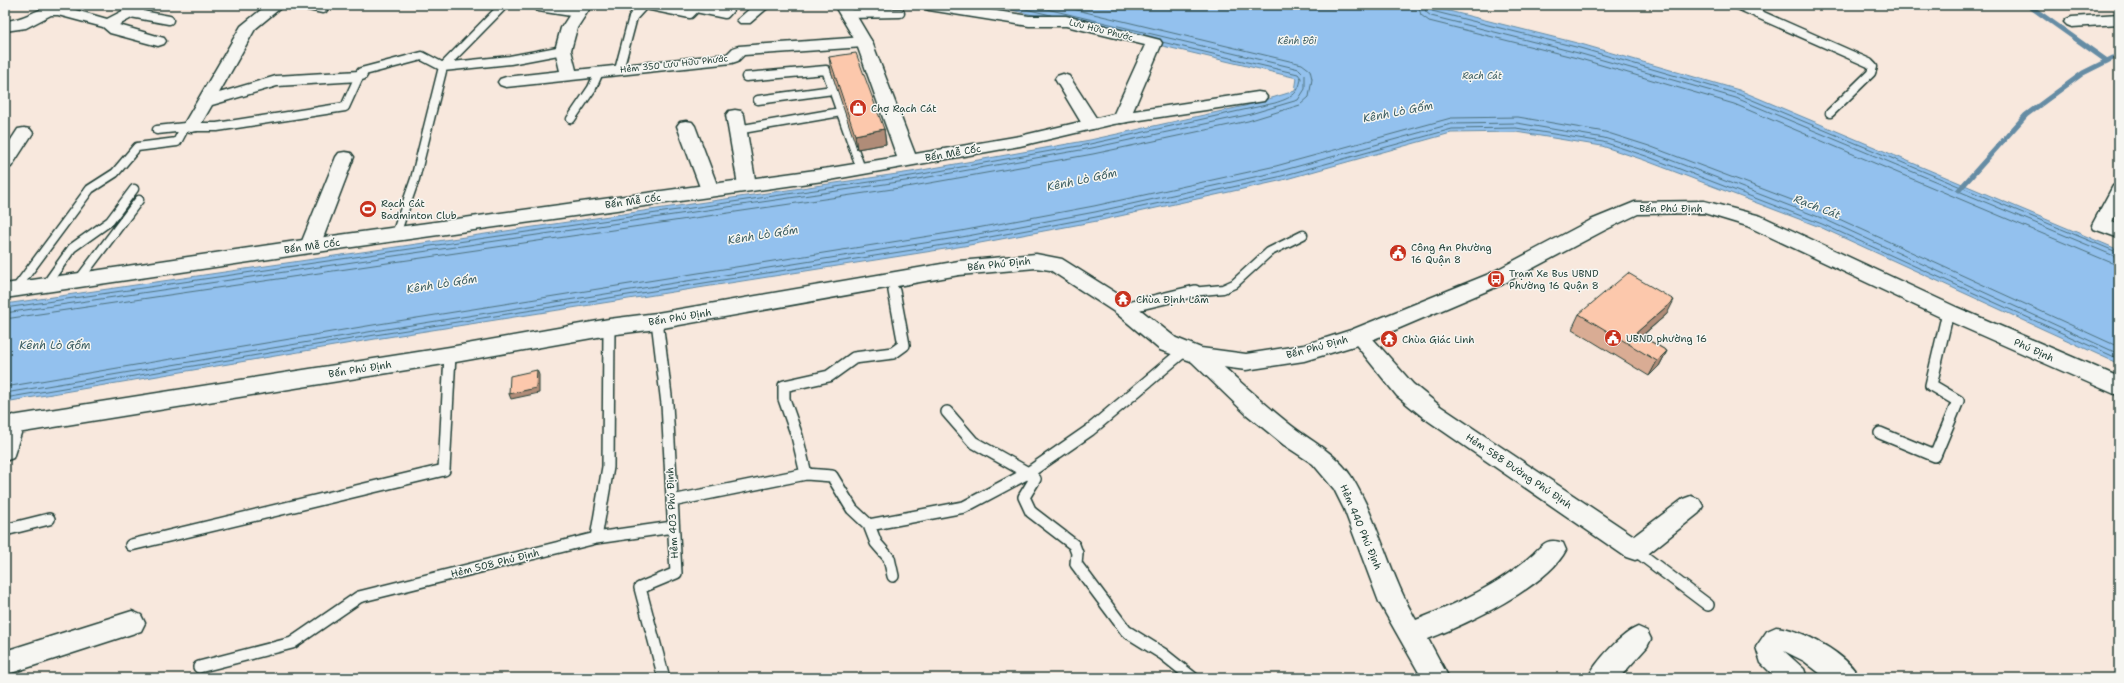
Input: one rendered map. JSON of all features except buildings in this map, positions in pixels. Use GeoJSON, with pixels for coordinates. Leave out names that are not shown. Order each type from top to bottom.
{"type":"FeatureCollection","features":[{"type":"Feature","properties":{"kind":"street"},"geometry":{"type":"LineString","coordinates":[[108,24],[145,5]]}},
{"type":"Feature","properties":{"kind":"street"},"geometry":{"type":"LineString","coordinates":[[188,127],[205,102],[249,26],[276,5]]}},
{"type":"Feature","properties":{"kind":"street"},"geometry":{"type":"LineString","coordinates":[[745,20],[763,5]]}},
{"type":"Feature","properties":{"kind":"street","name":"Lưu Hữu Phước"},"geometry":{"type":"LineString","coordinates":[[929,5],[1029,20],[1066,21],[1154,43],[1121,118]]}},
{"type":"Feature","properties":{"kind":"street"},"geometry":{"type":"LineString","coordinates":[[2114,5],[2119,9]]}},
{"type":"Feature","properties":{"kind":"street"},"geometry":{"type":"LineString","coordinates":[[569,75],[563,50],[569,28],[581,9]]}},
{"type":"Feature","properties":{"kind":"street"},"geometry":{"type":"LineString","coordinates":[[844,9],[864,42],[908,161]]}},
{"type":"Feature","properties":{"kind":"street"},"geometry":{"type":"LineString","coordinates":[[5,26],[21,25],[48,11],[58,10],[108,24],[115,30],[158,41]]}},
{"type":"Feature","properties":{"kind":"street"},"geometry":{"type":"LineString","coordinates":[[2072,22],[2119,19]]}},
{"type":"Feature","properties":{"kind":"street","name":"Hẻm 350 Lưu Hữu Phước"},"geometry":{"type":"LineString","coordinates":[[506,82],[732,58],[739,51],[864,42]]}},
{"type":"Feature","properties":{"kind":"street"},"geometry":{"type":"LineString","coordinates":[[205,102],[276,81],[359,76]]}},
{"type":"Feature","properties":{"kind":"street"},"geometry":{"type":"LineString","coordinates":[[1063,79],[1091,124]]}},
{"type":"Feature","properties":{"kind":"street","name":"Bến Mễ Cốc"},"geometry":{"type":"LineString","coordinates":[[10,290],[310,246],[861,169],[1020,141],[1121,118],[1258,97]]}},
{"type":"Feature","properties":{"kind":"street"},"geometry":{"type":"LineString","coordinates":[[736,123],[748,185]]}},
{"type":"Feature","properties":{"kind":"street"},"geometry":{"type":"LineString","coordinates":[[686,126],[710,190]]}},
{"type":"Feature","properties":{"kind":"street"},"geometry":{"type":"LineString","coordinates":[[5,163],[24,133]]}},
{"type":"Feature","properties":{"kind":"street"},"geometry":{"type":"LineString","coordinates":[[310,246],[345,157]]}},
{"type":"Feature","properties":{"kind":"street"},"geometry":{"type":"LineString","coordinates":[[2119,190],[2101,225],[2119,232]]}},
{"type":"Feature","properties":{"kind":"street","name":"Bến Phú Định"},"geometry":{"type":"LineString","coordinates":[[9,425],[450,355],[610,327],[657,321],[959,268],[1036,260],[1055,264],[1124,308],[1168,344],[1192,353],[1246,362],[1304,353],[1359,336],[1496,279],[1598,225],[1635,208],[1704,207],[1754,221],[1948,312]]}},
{"type":"Feature","properties":{"kind":"street","name":"Phú Định"},"geometry":{"type":"LineString","coordinates":[[1948,312],[2119,387]]}},
{"type":"Feature","properties":{"kind":"street","name":"Hẻm 588 Đường Phú Định"},"geometry":{"type":"LineString","coordinates":[[1359,336],[1405,390],[1432,412],[1635,550]]}},
{"type":"Feature","properties":{"kind":"street","name":"Hẻm 440 Phú Định"},"geometry":{"type":"LineString","coordinates":[[1192,353],[1254,408],[1292,439],[1321,458],[1342,482],[1356,509],[1392,602],[1436,678]]}},
{"type":"Feature","properties":{"kind":"street"},"geometry":{"type":"LineString","coordinates":[[5,452],[9,425]]}},
{"type":"Feature","properties":{"kind":"street"},"geometry":{"type":"LineString","coordinates":[[1635,550],[1691,506]]}},
{"type":"Feature","properties":{"kind":"street"},"geometry":{"type":"LineString","coordinates":[[1410,634],[1463,613],[1495,596],[1525,575],[1554,550]]}},
{"type":"Feature","properties":{"kind":"street"},"geometry":{"type":"LineString","coordinates":[[5,663],[132,623]]}},
{"type":"Feature","properties":{"kind":"street"},"geometry":{"type":"LineString","coordinates":[[1794,678],[1770,656],[1769,647],[1776,639],[1787,638],[1846,678]]}},
{"type":"Feature","properties":{"kind":"street"},"geometry":{"type":"LineString","coordinates":[[1600,678],[1638,639]]}},
{"type":"Feature","properties":{"kind":"lane"},"geometry":{"type":"LineString","coordinates":[[304,5],[323,9]]}},
{"type":"Feature","properties":{"kind":"lane"},"geometry":{"type":"LineString","coordinates":[[541,5],[539,7],[581,9]]}},
{"type":"Feature","properties":{"kind":"lane"},"geometry":{"type":"LineString","coordinates":[[619,70],[633,17],[645,5],[690,14],[696,8],[725,14],[733,5]]}},
{"type":"Feature","properties":{"kind":"lane"},"geometry":{"type":"LineString","coordinates":[[1738,5],[1869,63],[1873,67],[1871,73],[1830,113]]}},
{"type":"Feature","properties":{"kind":"lane"},"geometry":{"type":"LineString","coordinates":[[396,234],[415,179],[443,67],[501,8]]}},
{"type":"Feature","properties":{"kind":"lane"},"geometry":{"type":"LineString","coordinates":[[844,9],[900,13]]}},
{"type":"Feature","properties":{"kind":"lane"},"geometry":{"type":"LineString","coordinates":[[131,13],[169,20]]}},
{"type":"Feature","properties":{"kind":"lane"},"geometry":{"type":"LineString","coordinates":[[157,130],[188,127],[217,127],[345,107],[361,72],[422,56],[443,67],[510,60],[563,50]]}},
{"type":"Feature","properties":{"kind":"lane"},"geometry":{"type":"LineString","coordinates":[[746,77],[826,70],[861,169]]}},
{"type":"Feature","properties":{"kind":"lane"},"geometry":{"type":"LineString","coordinates":[[571,119],[592,88],[599,72]]}},
{"type":"Feature","properties":{"kind":"lane"},"geometry":{"type":"LineString","coordinates":[[758,100],[833,90]]}},
{"type":"Feature","properties":{"kind":"lane"},"geometry":{"type":"LineString","coordinates":[[736,123],[841,112]]}},
{"type":"Feature","properties":{"kind":"lane"},"geometry":{"type":"LineString","coordinates":[[10,290],[90,188],[115,174],[137,147],[177,142],[188,127]]}},
{"type":"Feature","properties":{"kind":"lane"},"geometry":{"type":"LineString","coordinates":[[45,286],[72,248],[110,221],[134,189]]}},
{"type":"Feature","properties":{"kind":"lane"},"geometry":{"type":"LineString","coordinates":[[78,281],[139,200]]}},
{"type":"Feature","properties":{"kind":"lane"},"geometry":{"type":"LineString","coordinates":[[1124,308],[1201,290],[1223,289],[1234,284],[1269,252],[1303,235]]}},
{"type":"Feature","properties":{"kind":"lane"},"geometry":{"type":"LineString","coordinates":[[806,474],[797,436],[784,398],[784,386],[829,376],[854,358],[893,353],[901,349],[904,345],[892,280]]}},
{"type":"Feature","properties":{"kind":"lane"},"geometry":{"type":"LineString","coordinates":[[1880,434],[1935,456],[1958,401],[1931,385],[1948,312]]}},
{"type":"Feature","properties":{"kind":"lane","name":"Hẻm 403 Phú Định"},"geometry":{"type":"LineString","coordinates":[[657,321],[667,404],[676,573],[640,588],[664,678]]}},
{"type":"Feature","properties":{"kind":"lane"},"geometry":{"type":"LineString","coordinates":[[596,538],[608,467],[610,327]]}},
{"type":"Feature","properties":{"kind":"lane"},"geometry":{"type":"LineString","coordinates":[[868,525],[964,507],[1028,473],[1090,430],[1192,353]]}},
{"type":"Feature","properties":{"kind":"lane"},"geometry":{"type":"LineString","coordinates":[[131,545],[444,470],[450,355]]}},
{"type":"Feature","properties":{"kind":"lane"},"geometry":{"type":"LineString","coordinates":[[948,412],[973,442],[1028,473],[1034,479],[1024,497],[1031,512],[1074,545],[1078,553],[1076,564],[1126,631],[1164,654],[1193,678]]}},
{"type":"Feature","properties":{"kind":"lane"},"geometry":{"type":"LineString","coordinates":[[672,501],[806,474],[832,476],[849,506],[858,517],[868,525],[876,543],[888,558],[893,576]]}},
{"type":"Feature","properties":{"kind":"lane"},"geometry":{"type":"LineString","coordinates":[[5,530],[49,519]]}},
{"type":"Feature","properties":{"kind":"lane","name":"Hẻm 508 Phú Định"},"geometry":{"type":"LineString","coordinates":[[199,666],[292,642],[359,597],[596,538],[673,527]]}},
{"type":"Feature","properties":{"kind":"lane"},"geometry":{"type":"LineString","coordinates":[[1635,550],[1708,605]]}},
{"type":"Feature","properties":{"kind":"water"},"geometry":{"type":"Polygon","coordinates":[[[991,5],[1425,5],[1581,44],[1739,90],[2119,250],[2119,364],[1820,227],[1644,160],[1602,146],[1516,132],[1451,133],[1279,181],[1097,221],[964,246],[375,339],[5,402],[5,304],[911,172],[1090,140],[1245,106],[1295,91],[1297,78],[991,5]]]}},
{"type":"Feature","properties":{"kind":"waterway"},"geometry":{"type":"LineString","coordinates":[[2028,5],[2107,61]]}},
{"type":"Feature","properties":{"kind":"waterway"},"geometry":{"type":"LineString","coordinates":[[2107,61],[2119,57]]}},
{"type":"Feature","properties":{"kind":"waterway"},"geometry":{"type":"LineString","coordinates":[[1959,190],[2026,115],[2083,73],[2107,61]]}},
{"type":"Feature","properties":{"kind":"place","name":"Chợ Rạch Cát"},"geometry":{"type":"Point","coordinates":[858,108]}},
{"type":"Feature","properties":{"kind":"place","name":"Rạch Cát Badminton Club"},"geometry":{"type":"Point","coordinates":[368,209]}},
{"type":"Feature","properties":{"kind":"place","name":"Công An Phường 16 Quận 8"},"geometry":{"type":"Point","coordinates":[1398,253]}},
{"type":"Feature","properties":{"kind":"place","name":"Trạm Xe Bus UBND Phường 16 Quận 8"},"geometry":{"type":"Point","coordinates":[1496,279]}},
{"type":"Feature","properties":{"kind":"place","name":"Chùa Định Lâm"},"geometry":{"type":"Point","coordinates":[1123,299]}},
{"type":"Feature","properties":{"kind":"place","name":"UBND phường 16"},"geometry":{"type":"Point","coordinates":[1613,338]}},
{"type":"Feature","properties":{"kind":"place","name":"Chùa Giác Linh"},"geometry":{"type":"Point","coordinates":[1389,339]}},
{"type":"Feature","properties":{"kind":"water label","name":"Kênh Đôi"},"geometry":{"type":"Point","coordinates":[1297,41]}},
{"type":"Feature","properties":{"kind":"water label","name":"Rạch Cát"},"geometry":{"type":"Point","coordinates":[1482,76]}},
{"type":"Feature","properties":{"kind":"water label","name":"Kênh Lò Gốm"},"geometry":{"type":"Point","coordinates":[1398,112]}},
{"type":"Feature","properties":{"kind":"water label","name":"Kênh Lò Gốm"},"geometry":{"type":"Point","coordinates":[1082,180]}},
{"type":"Feature","properties":{"kind":"water label","name":"Rạch Cát"},"geometry":{"type":"Point","coordinates":[1817,207]}},
{"type":"Feature","properties":{"kind":"water label","name":"Kênh Lò Gốm"},"geometry":{"type":"Point","coordinates":[763,235]}},
{"type":"Feature","properties":{"kind":"water label","name":"Kênh Lò Gốm"},"geometry":{"type":"Point","coordinates":[442,284]}},
{"type":"Feature","properties":{"kind":"water label","name":"Kênh Lò Gốm"},"geometry":{"type":"Point","coordinates":[55,345]}}]}
